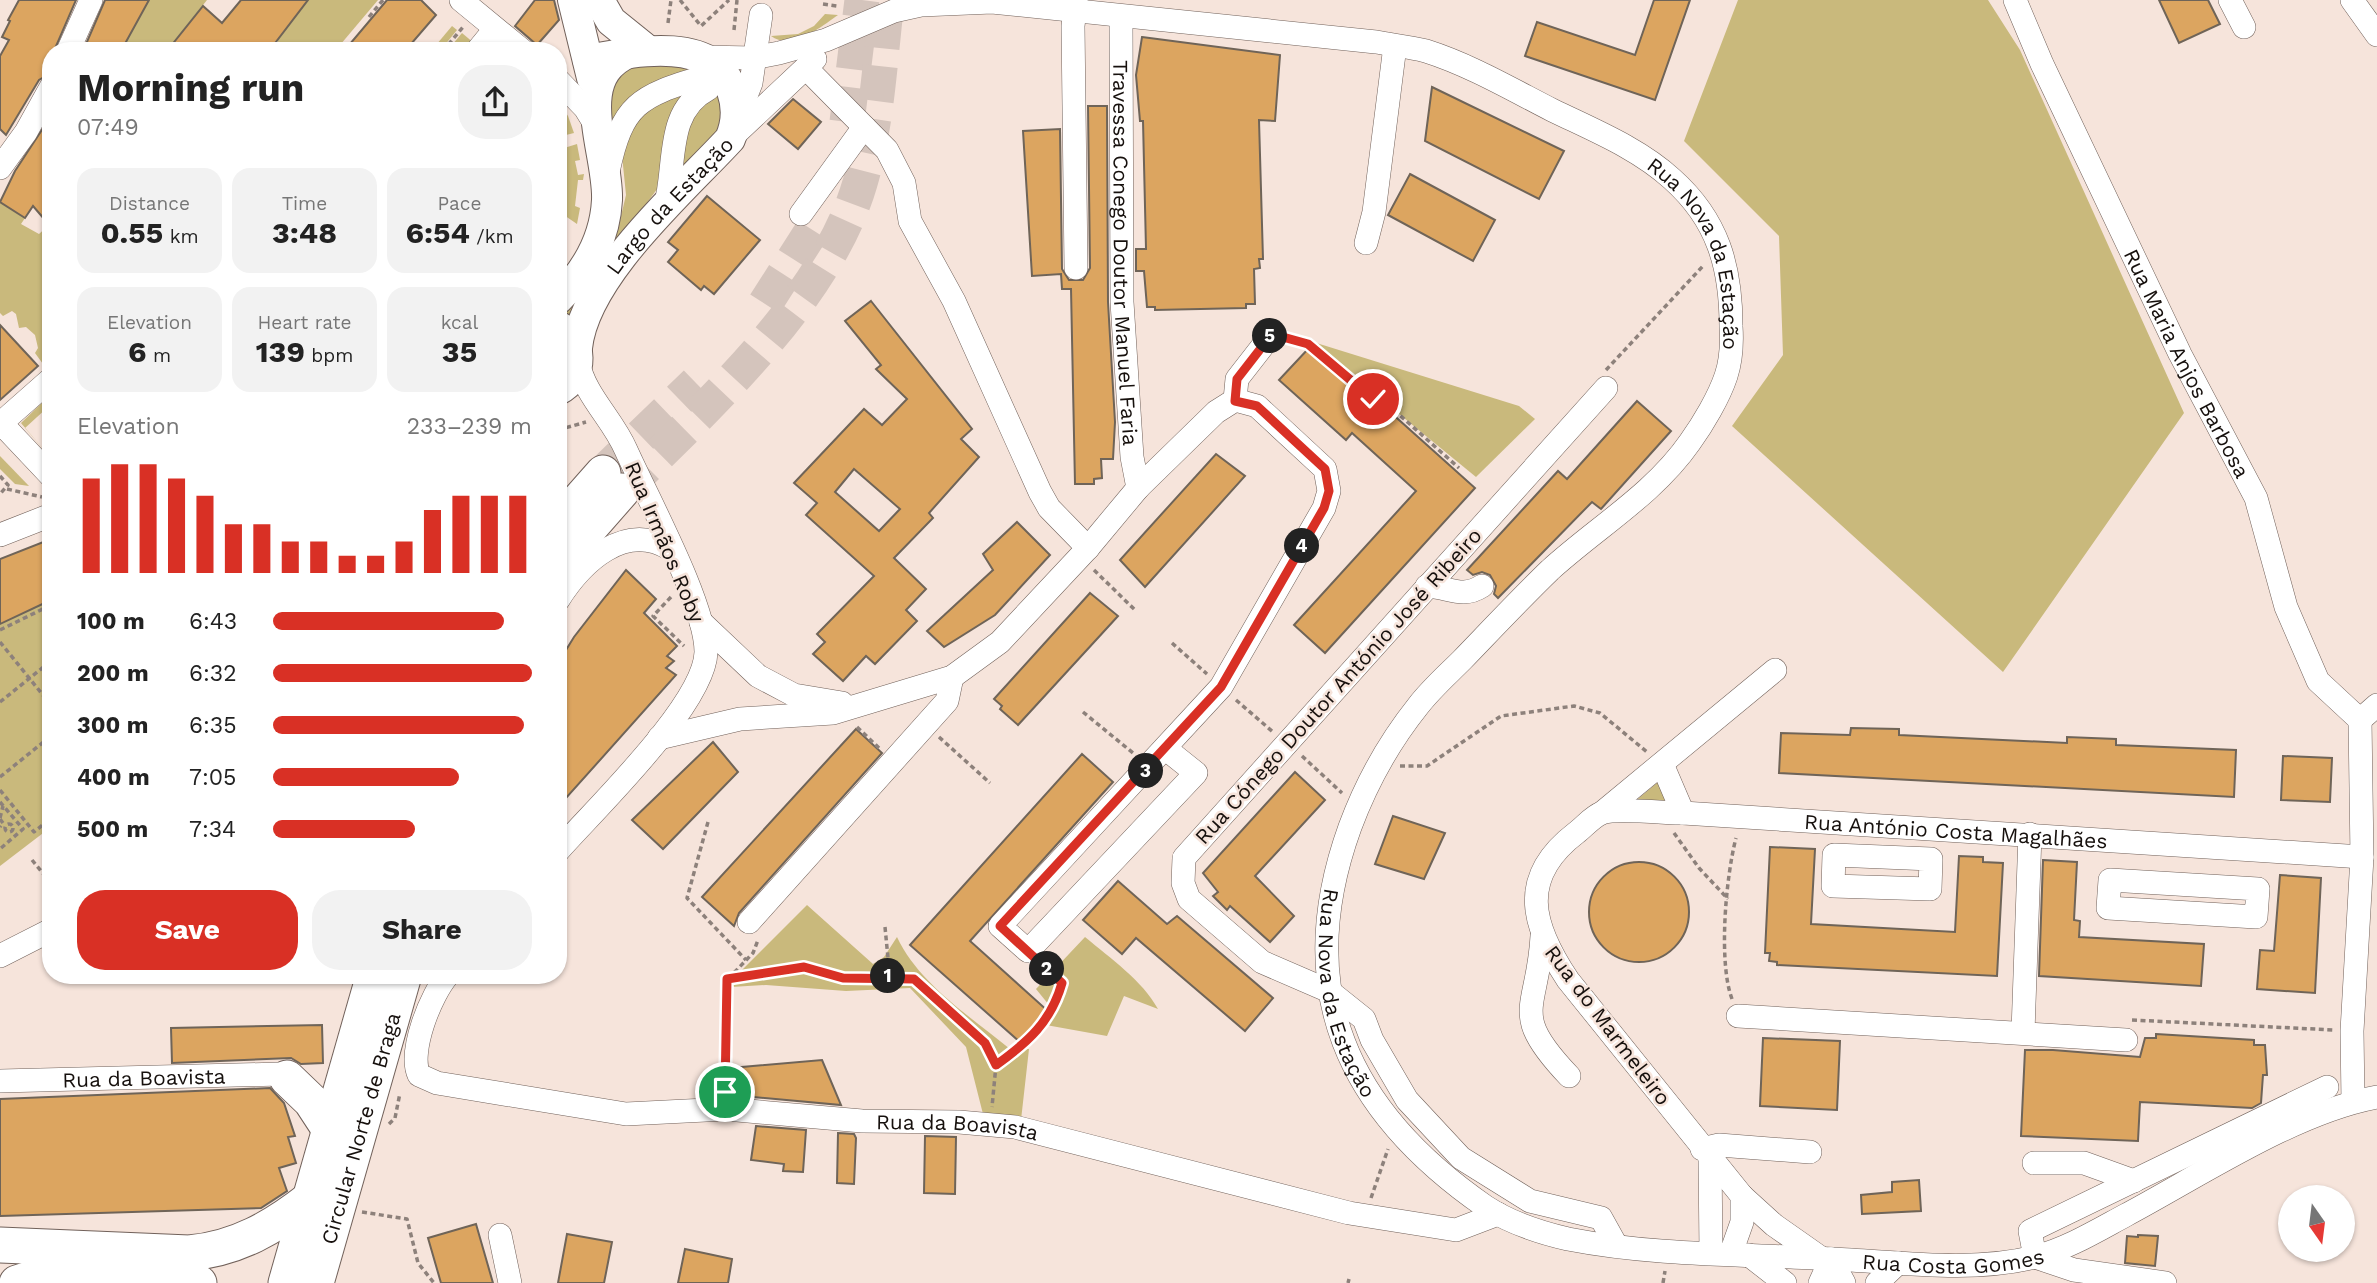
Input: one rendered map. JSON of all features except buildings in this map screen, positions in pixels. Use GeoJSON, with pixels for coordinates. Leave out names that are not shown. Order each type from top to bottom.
{"type":"FeatureCollection","features":[{"type":"Feature","properties":{"kind":"highway"},"geometry":{"type":"LineString","coordinates":[[567,517],[613,482],[567,551]]}},
{"type":"Feature","properties":{"kind":"highway","name":"Circular Norte de Braga"},"geometry":{"type":"LineString","coordinates":[[286,1283],[371,984]]}},
{"type":"Feature","properties":{"kind":"highway","name":"Circular Norte de Braga"},"geometry":{"type":"LineString","coordinates":[[316,1283],[401,984]]}},
{"type":"Feature","properties":{"kind":"highway"},"geometry":{"type":"LineString","coordinates":[[287,1078],[311,1101],[330,1130]]}},
{"type":"Feature","properties":{"kind":"highway"},"geometry":{"type":"LineString","coordinates":[[8,1251],[69,1246],[189,1253],[212,1251],[254,1236],[311,1198]]}},
{"type":"Feature","properties":{"kind":"highway"},"geometry":{"type":"LineString","coordinates":[[17,1283],[63,1270],[79,1276],[160,1272],[199,1283]]}},
{"type":"Feature","properties":{"kind":"main road","name":"Largo da Estação"},"geometry":{"type":"LineString","coordinates":[[567,289],[587,267],[597,247],[606,211],[606,181],[595,90],[573,0]]}},
{"type":"Feature","properties":{"kind":"main road"},"geometry":{"type":"LineString","coordinates":[[599,0],[611,21],[639,51],[704,74]]}},
{"type":"Feature","properties":{"kind":"main road"},"geometry":{"type":"LineString","coordinates":[[588,61],[639,51]]}},
{"type":"Feature","properties":{"kind":"main road"},"geometry":{"type":"LineString","coordinates":[[595,90],[606,69],[639,51]]}},
{"type":"Feature","properties":{"kind":"main road","name":"Largo da Estação"},"geometry":{"type":"LineString","coordinates":[[571,345],[603,282],[733,130],[733,94],[727,80],[719,69],[704,74]]}},
{"type":"Feature","properties":{"kind":"main road"},"geometry":{"type":"LineString","coordinates":[[567,382],[573,376],[571,345]]}},
{"type":"Feature","properties":{"kind":"street"},"geometry":{"type":"LineString","coordinates":[[72,42],[91,0]]}},
{"type":"Feature","properties":{"kind":"street"},"geometry":{"type":"LineString","coordinates":[[461,0],[512,42]]}},
{"type":"Feature","properties":{"kind":"street","name":"Rua Maria Anjos Barbosa"},"geometry":{"type":"LineString","coordinates":[[2015,0],[2042,64],[2180,354],[2256,498],[2286,607],[2318,681],[2369,713]]}},
{"type":"Feature","properties":{"kind":"street"},"geometry":{"type":"LineString","coordinates":[[2230,0],[2244,27]]}},
{"type":"Feature","properties":{"kind":"street"},"geometry":{"type":"LineString","coordinates":[[2352,0],[2377,35]]}},
{"type":"Feature","properties":{"kind":"street","name":"Rua Nova da Estação"},"geometry":{"type":"LineString","coordinates":[[606,181],[615,142],[634,107],[652,94],[754,58],[796,50],[894,12],[952,3],[992,2],[1075,6],[1121,17],[1296,32],[1422,50],[1467,68],[1646,159],[1673,179],[1700,208],[1731,280],[1731,339],[1727,375],[1690,442],[1661,477],[1551,569],[1418,705],[1383,758],[1356,810],[1335,870],[1325,936],[1329,990],[1336,1024],[1356,1071],[1386,1117],[1413,1148],[1450,1181],[1498,1214]]}},
{"type":"Feature","properties":{"kind":"street"},"geometry":{"type":"LineString","coordinates":[[1075,6],[1076,268]]}},
{"type":"Feature","properties":{"kind":"street"},"geometry":{"type":"LineString","coordinates":[[733,130],[745,106],[761,15]]}},
{"type":"Feature","properties":{"kind":"street","name":"Travessa Conego Doutor Manuel Faria"},"geometry":{"type":"LineString","coordinates":[[1121,17],[1122,302],[1132,457],[1138,488]]}},
{"type":"Feature","properties":{"kind":"street","name":"Rua Nova da Estação"},"geometry":{"type":"LineString","coordinates":[[733,130],[856,26]]}},
{"type":"Feature","properties":{"kind":"street"},"geometry":{"type":"LineString","coordinates":[[484,42],[495,29]]}},
{"type":"Feature","properties":{"kind":"street"},"geometry":{"type":"LineString","coordinates":[[1366,243],[1374,212],[1395,46]]}},
{"type":"Feature","properties":{"kind":"street"},"geometry":{"type":"LineString","coordinates":[[567,64],[588,61]]}},
{"type":"Feature","properties":{"kind":"street"},"geometry":{"type":"LineString","coordinates":[[806,68],[887,150],[897,166],[910,221],[954,301],[1040,492],[1049,508],[1089,557]]}},
{"type":"Feature","properties":{"kind":"street"},"geometry":{"type":"LineString","coordinates":[[664,211],[680,116],[704,74]]}},
{"type":"Feature","properties":{"kind":"street"},"geometry":{"type":"LineString","coordinates":[[567,89],[580,102],[599,130]]}},
{"type":"Feature","properties":{"kind":"street"},"geometry":{"type":"LineString","coordinates":[[0,168],[26,132],[42,103]]}},
{"type":"Feature","properties":{"kind":"street"},"geometry":{"type":"LineString","coordinates":[[801,214],[864,127]]}},
{"type":"Feature","properties":{"kind":"street"},"geometry":{"type":"LineString","coordinates":[[1235,401],[1237,379],[1272,334]]}},
{"type":"Feature","properties":{"kind":"street","name":"Rua Irmãos Roby"},"geometry":{"type":"LineString","coordinates":[[567,841],[659,738],[698,685],[706,653],[701,622],[621,437],[587,391],[571,345]]}},
{"type":"Feature","properties":{"kind":"street","name":"Rua Cónego Doutor António José Ribeiro"},"geometry":{"type":"LineString","coordinates":[[1606,378],[1427,586],[1184,858],[1183,883],[1189,899],[1206,916],[1262,962],[1329,990],[1364,1019],[1378,1050],[1407,1100],[1461,1158],[1530,1201],[1601,1218],[1616,1245]]}},
{"type":"Feature","properties":{"kind":"street"},"geometry":{"type":"LineString","coordinates":[[42,387],[1,423],[42,466]]}},
{"type":"Feature","properties":{"kind":"street"},"geometry":{"type":"LineString","coordinates":[[659,738],[740,719],[854,713],[952,677],[1000,642],[1089,557],[1138,488],[1216,412],[1235,401],[1257,406],[1325,469],[1329,491],[1324,508],[1221,687],[1000,926],[1028,951],[1196,773],[1166,748]]}},
{"type":"Feature","properties":{"kind":"street"},"geometry":{"type":"LineString","coordinates":[[0,535],[42,519]]}},
{"type":"Feature","properties":{"kind":"street"},"geometry":{"type":"LineString","coordinates":[[567,589],[590,561],[613,544],[646,539],[656,540],[670,549]]}},
{"type":"Feature","properties":{"kind":"street"},"geometry":{"type":"LineString","coordinates":[[1427,586],[1445,587],[1457,593],[1469,594],[1482,586]]}},
{"type":"Feature","properties":{"kind":"street"},"geometry":{"type":"LineString","coordinates":[[701,622],[758,676],[794,695],[854,713]]}},
{"type":"Feature","properties":{"kind":"street"},"geometry":{"type":"LineString","coordinates":[[1602,812],[1775,670]]}},
{"type":"Feature","properties":{"kind":"street"},"geometry":{"type":"LineString","coordinates":[[740,719],[756,698],[758,676]]}},
{"type":"Feature","properties":{"kind":"street"},"geometry":{"type":"LineString","coordinates":[[755,927],[947,701],[952,677]]}},
{"type":"Feature","properties":{"kind":"street"},"geometry":{"type":"LineString","coordinates":[[2353,1101],[2352,1031],[2369,713]]}},
{"type":"Feature","properties":{"kind":"street"},"geometry":{"type":"LineString","coordinates":[[1662,764],[1679,823]]}},
{"type":"Feature","properties":{"kind":"street","name":"Rua António Costa Magalhães"},"geometry":{"type":"LineString","coordinates":[[1602,812],[1679,823],[1880,826],[2361,858]]}},
{"type":"Feature","properties":{"kind":"street","name":"Rua do Marmeleiro"},"geometry":{"type":"LineString","coordinates":[[1602,812],[1562,844],[1546,866],[1538,886],[1537,918],[1542,936],[1568,979],[1742,1196],[1774,1225],[1826,1258]]}},
{"type":"Feature","properties":{"kind":"street"},"geometry":{"type":"LineString","coordinates":[[1878,857],[1880,826]]}},
{"type":"Feature","properties":{"kind":"street"},"geometry":{"type":"LineString","coordinates":[[2023,1032],[2030,834]]}},
{"type":"Feature","properties":{"kind":"street"},"geometry":{"type":"LineString","coordinates":[[2182,884],[2185,845]]}},
{"type":"Feature","properties":{"kind":"street"},"geometry":{"type":"LineString","coordinates":[[2110,880],[2182,884],[2258,889],[2256,917],[2108,908],[2110,880]]}},
{"type":"Feature","properties":{"kind":"street"},"geometry":{"type":"LineString","coordinates":[[0,956],[42,935]]}},
{"type":"Feature","properties":{"kind":"street"},"geometry":{"type":"LineString","coordinates":[[1542,936],[1541,967],[1530,1015],[1535,1034],[1545,1051],[1569,1076]]}},
{"type":"Feature","properties":{"kind":"street","name":"Rua da Boavista"},"geometry":{"type":"LineString","coordinates":[[440,984],[426,1015],[417,1070],[437,1083],[626,1114],[726,1109],[862,1121],[959,1122],[1015,1127],[1349,1213],[1456,1230],[1498,1214]]}},
{"type":"Feature","properties":{"kind":"street"},"geometry":{"type":"LineString","coordinates":[[1738,1016],[2115,1039]]}},
{"type":"Feature","properties":{"kind":"street","name":"Rua da Boavista"},"geometry":{"type":"LineString","coordinates":[[0,1081],[280,1074],[287,1078]]}},
{"type":"Feature","properties":{"kind":"street"},"geometry":{"type":"LineString","coordinates":[[2165,1283],[2074,1270],[2035,1257],[2030,1231],[2327,1087]]}},
{"type":"Feature","properties":{"kind":"street","name":"Rua Costa Gomes"},"geometry":{"type":"LineString","coordinates":[[1498,1214],[1562,1238],[1616,1245],[1898,1263],[1978,1264],[2035,1257],[2089,1235],[2272,1137],[2353,1101],[2377,1097]]}},
{"type":"Feature","properties":{"kind":"street"},"geometry":{"type":"LineString","coordinates":[[1785,1283],[1730,1253],[1706,1154],[1719,1145],[1810,1152]]}},
{"type":"Feature","properties":{"kind":"street"},"geometry":{"type":"LineString","coordinates":[[2034,1163],[2084,1163],[2134,1181]]}},
{"type":"Feature","properties":{"kind":"street"},"geometry":{"type":"LineString","coordinates":[[1730,1253],[1742,1222],[1742,1196]]}},
{"type":"Feature","properties":{"kind":"street"},"geometry":{"type":"LineString","coordinates":[[500,1235],[510,1283]]}},
{"type":"Feature","properties":{"kind":"street"},"geometry":{"type":"LineString","coordinates":[[1820,1283],[1826,1258]]}},
{"type":"Feature","properties":{"kind":"street"},"geometry":{"type":"LineString","coordinates":[[1826,1258],[1844,1283]]}},
{"type":"Feature","properties":{"kind":"street"},"geometry":{"type":"LineString","coordinates":[[1877,1283],[1898,1263]]}},
{"type":"Feature","properties":{"kind":"path"},"geometry":{"type":"LineString","coordinates":[[369,17],[383,0]]}},
{"type":"Feature","properties":{"kind":"path"},"geometry":{"type":"LineString","coordinates":[[668,23],[671,0]]}},
{"type":"Feature","properties":{"kind":"path"},"geometry":{"type":"LineString","coordinates":[[680,0],[701,26],[729,0]]}},
{"type":"Feature","properties":{"kind":"path"},"geometry":{"type":"LineString","coordinates":[[734,30],[737,0]]}},
{"type":"Feature","properties":{"kind":"path"},"geometry":{"type":"LineString","coordinates":[[823,4],[837,6]]}},
{"type":"Feature","properties":{"kind":"path"},"geometry":{"type":"LineString","coordinates":[[450,42],[463,27]]}},
{"type":"Feature","properties":{"kind":"path"},"geometry":{"type":"LineString","coordinates":[[1606,378],[1710,259]]}},
{"type":"Feature","properties":{"kind":"path"},"geometry":{"type":"LineString","coordinates":[[1272,334],[1308,344],[1373,399],[1385,402],[1459,468]]}},
{"type":"Feature","properties":{"kind":"path"},"geometry":{"type":"LineString","coordinates":[[567,427],[590,421]]}},
{"type":"Feature","properties":{"kind":"path"},"geometry":{"type":"LineString","coordinates":[[0,476],[7,483],[7,489]]}},
{"type":"Feature","properties":{"kind":"path"},"geometry":{"type":"LineString","coordinates":[[0,494],[7,489],[30,492]]}},
{"type":"Feature","properties":{"kind":"path"},"geometry":{"type":"LineString","coordinates":[[1089,557],[1136,611]]}},
{"type":"Feature","properties":{"kind":"path"},"geometry":{"type":"LineString","coordinates":[[679,587],[653,616],[693,654]]}},
{"type":"Feature","properties":{"kind":"path"},"geometry":{"type":"LineString","coordinates":[[0,630],[42,609]]}},
{"type":"Feature","properties":{"kind":"path"},"geometry":{"type":"LineString","coordinates":[[0,642],[42,694]]}},
{"type":"Feature","properties":{"kind":"path"},"geometry":{"type":"LineString","coordinates":[[0,702],[42,668]]}},
{"type":"Feature","properties":{"kind":"path"},"geometry":{"type":"LineString","coordinates":[[1398,766],[1427,766],[1501,716],[1574,706],[1600,713],[1662,764]]}},
{"type":"Feature","properties":{"kind":"path"},"geometry":{"type":"LineString","coordinates":[[1083,712],[1149,767]]}},
{"type":"Feature","properties":{"kind":"path"},"geometry":{"type":"LineString","coordinates":[[854,713],[886,754]]}},
{"type":"Feature","properties":{"kind":"path"},"geometry":{"type":"LineString","coordinates":[[938,736],[989,783]]}},
{"type":"Feature","properties":{"kind":"path"},"geometry":{"type":"LineString","coordinates":[[0,777],[42,743]]}},
{"type":"Feature","properties":{"kind":"path"},"geometry":{"type":"LineString","coordinates":[[1302,756],[1352,802]]}},
{"type":"Feature","properties":{"kind":"path"},"geometry":{"type":"LineString","coordinates":[[0,790],[34,832],[42,825]]}},
{"type":"Feature","properties":{"kind":"path"},"geometry":{"type":"LineString","coordinates":[[2,804],[1,820],[5,830],[11,831],[15,836]]}},
{"type":"Feature","properties":{"kind":"path"},"geometry":{"type":"LineString","coordinates":[[1,846],[23,830],[14,823],[2,804]]}},
{"type":"Feature","properties":{"kind":"path"},"geometry":{"type":"LineString","coordinates":[[1,820],[14,823]]}},
{"type":"Feature","properties":{"kind":"path"},"geometry":{"type":"LineString","coordinates":[[708,822],[687,898],[746,960]]}},
{"type":"Feature","properties":{"kind":"path"},"geometry":{"type":"LineString","coordinates":[[11,831],[14,823]]}},
{"type":"Feature","properties":{"kind":"path"},"geometry":{"type":"LineString","coordinates":[[1679,823],[1699,869],[1728,899]]}},
{"type":"Feature","properties":{"kind":"path"},"geometry":{"type":"LineString","coordinates":[[1736,838],[1730,861],[1725,975],[1738,1016]]}},
{"type":"Feature","properties":{"kind":"path"},"geometry":{"type":"LineString","coordinates":[[32,860],[42,872]]}},
{"type":"Feature","properties":{"kind":"path"},"geometry":{"type":"LineString","coordinates":[[725,1092],[727,979],[753,954],[755,927]]}},
{"type":"Feature","properties":{"kind":"path"},"geometry":{"type":"LineString","coordinates":[[885,927],[888,958],[895,976]]}},
{"type":"Feature","properties":{"kind":"path"},"geometry":{"type":"LineString","coordinates":[[996,1065],[1024,1044],[1055,1008],[1062,983],[1028,951]]}},
{"type":"Feature","properties":{"kind":"path"},"geometry":{"type":"LineString","coordinates":[[727,979],[804,967],[843,978],[895,976],[914,979],[985,1043],[996,1065],[993,1103]]}},
{"type":"Feature","properties":{"kind":"path"},"geometry":{"type":"LineString","coordinates":[[2115,1039],[2120,1019],[2338,1030]]}},
{"type":"Feature","properties":{"kind":"path"},"geometry":{"type":"LineString","coordinates":[[1370,1200],[1391,1143]]}},
{"type":"Feature","properties":{"kind":"path"},"geometry":{"type":"LineString","coordinates":[[356,1212],[407,1219],[418,1263],[434,1283]]}},
{"type":"Feature","properties":{"kind":"path"},"geometry":{"type":"LineString","coordinates":[[1663,1283],[1665,1269]]}},
{"type":"Feature","properties":{"kind":"shaded area"},"geometry":{"type":"Polygon","coordinates":[[[148,0],[207,0],[174,42],[126,42],[148,0]]]}},
{"type":"Feature","properties":{"kind":"shaded area"},"geometry":{"type":"Polygon","coordinates":[[[308,0],[378,0],[343,42],[278,42],[275,39],[308,0]]]}},
{"type":"Feature","properties":{"kind":"shaded area"},"geometry":{"type":"Polygon","coordinates":[[[1738,0],[1988,0],[2020,50],[2184,413],[2003,672],[1732,426],[1783,355],[1779,236],[1684,141],[1738,0]]]}},
{"type":"Feature","properties":{"kind":"shaded area"},"geometry":{"type":"Polygon","coordinates":[[[825,14],[838,15],[806,36],[788,41],[771,36],[798,34],[814,26],[825,14]]]}},
{"type":"Feature","properties":{"kind":"shaded area"},"geometry":{"type":"Polygon","coordinates":[[[452,26],[457,30],[447,42],[439,42],[452,26]]]}},
{"type":"Feature","properties":{"kind":"shaded area"},"geometry":{"type":"Polygon","coordinates":[[[462,33],[473,42],[454,42],[462,33]]]}},
{"type":"Feature","properties":{"kind":"shaded area"},"geometry":{"type":"Polygon","coordinates":[[[626,64],[701,67],[716,77],[724,124],[677,178],[701,72],[612,134],[609,83],[626,64]]]}},
{"type":"Feature","properties":{"kind":"shaded area"},"geometry":{"type":"Polygon","coordinates":[[[699,85],[666,177],[596,272],[574,322],[567,318],[567,304],[606,253],[617,233],[626,195],[622,155],[639,111],[699,85]]]}},
{"type":"Feature","properties":{"kind":"shaded area"},"geometry":{"type":"Polygon","coordinates":[[[567,115],[568,116],[574,133],[567,135],[567,115]]]}},
{"type":"Feature","properties":{"kind":"shaded area"},"geometry":{"type":"Polygon","coordinates":[[[577,144],[580,160],[575,161],[578,175],[584,174],[583,180],[578,180],[575,206],[580,208],[577,224],[567,217],[567,147],[577,144]]]}},
{"type":"Feature","properties":{"kind":"shaded area"},"geometry":{"type":"Polygon","coordinates":[[[0,202],[25,218],[21,224],[39,234],[42,231],[42,363],[35,353],[38,348],[35,335],[26,327],[19,328],[16,314],[12,311],[3,316],[0,313],[0,202]]]}},
{"type":"Feature","properties":{"kind":"shaded area"},"geometry":{"type":"Polygon","coordinates":[[[1310,341],[1519,406],[1535,419],[1476,477],[1310,341]]]}},
{"type":"Feature","properties":{"kind":"shaded area"},"geometry":{"type":"Polygon","coordinates":[[[42,403],[42,412],[25,428],[21,423],[42,403]]]}},
{"type":"Feature","properties":{"kind":"shaded area"},"geometry":{"type":"Polygon","coordinates":[[[0,456],[29,486],[15,484],[0,469],[0,456]]]}},
{"type":"Feature","properties":{"kind":"shaded area"},"geometry":{"type":"Polygon","coordinates":[[[42,604],[42,834],[0,866],[0,624],[42,604]]]}},
{"type":"Feature","properties":{"kind":"shaded area"},"geometry":{"type":"Polygon","coordinates":[[[1658,782],[1668,803],[1633,803],[1658,782]]]}},
{"type":"Feature","properties":{"kind":"shaded area"},"geometry":{"type":"Polygon","coordinates":[[[807,905],[873,964],[884,957],[897,937],[918,970],[947,999],[1010,1049],[1029,1049],[1021,1120],[983,1114],[966,1047],[910,988],[846,991],[766,985],[731,987],[738,974],[807,905]]]}},
{"type":"Feature","properties":{"kind":"shaded area"},"geometry":{"type":"Polygon","coordinates":[[[1085,937],[1135,979],[1158,1009],[1124,996],[1107,1036],[1046,1025],[1049,1005],[1036,989],[1085,937]]]}},
{"type":"Feature","properties":{"kind":"tunnel"},"geometry":{"type":"LineString","coordinates":[[847,122],[862,0]]}},
{"type":"Feature","properties":{"kind":"tunnel"},"geometry":{"type":"LineString","coordinates":[[622,491],[760,349],[792,310],[820,269],[843,226],[866,161],[887,0]]}},
{"type":"Feature","properties":{"kind":"tunnel"},"geometry":{"type":"LineString","coordinates":[[765,304],[822,215]]}},
{"type":"Feature","properties":{"kind":"tunnel"},"geometry":{"type":"LineString","coordinates":[[603,473],[696,383]]}},
{"type":"Feature","properties":{"kind":"route"},"geometry":{"type":"LineString","coordinates":[[725,1092],[727,979],[769,975],[804,967],[843,978],[895,976],[914,979],[985,1043],[996,1065],[1024,1044],[1055,1008],[1062,983],[1000,926],[1221,687],[1324,508],[1329,491],[1325,469],[1298,447],[1257,406],[1235,401],[1237,379],[1272,334],[1308,344],[1373,399]]}}]}
